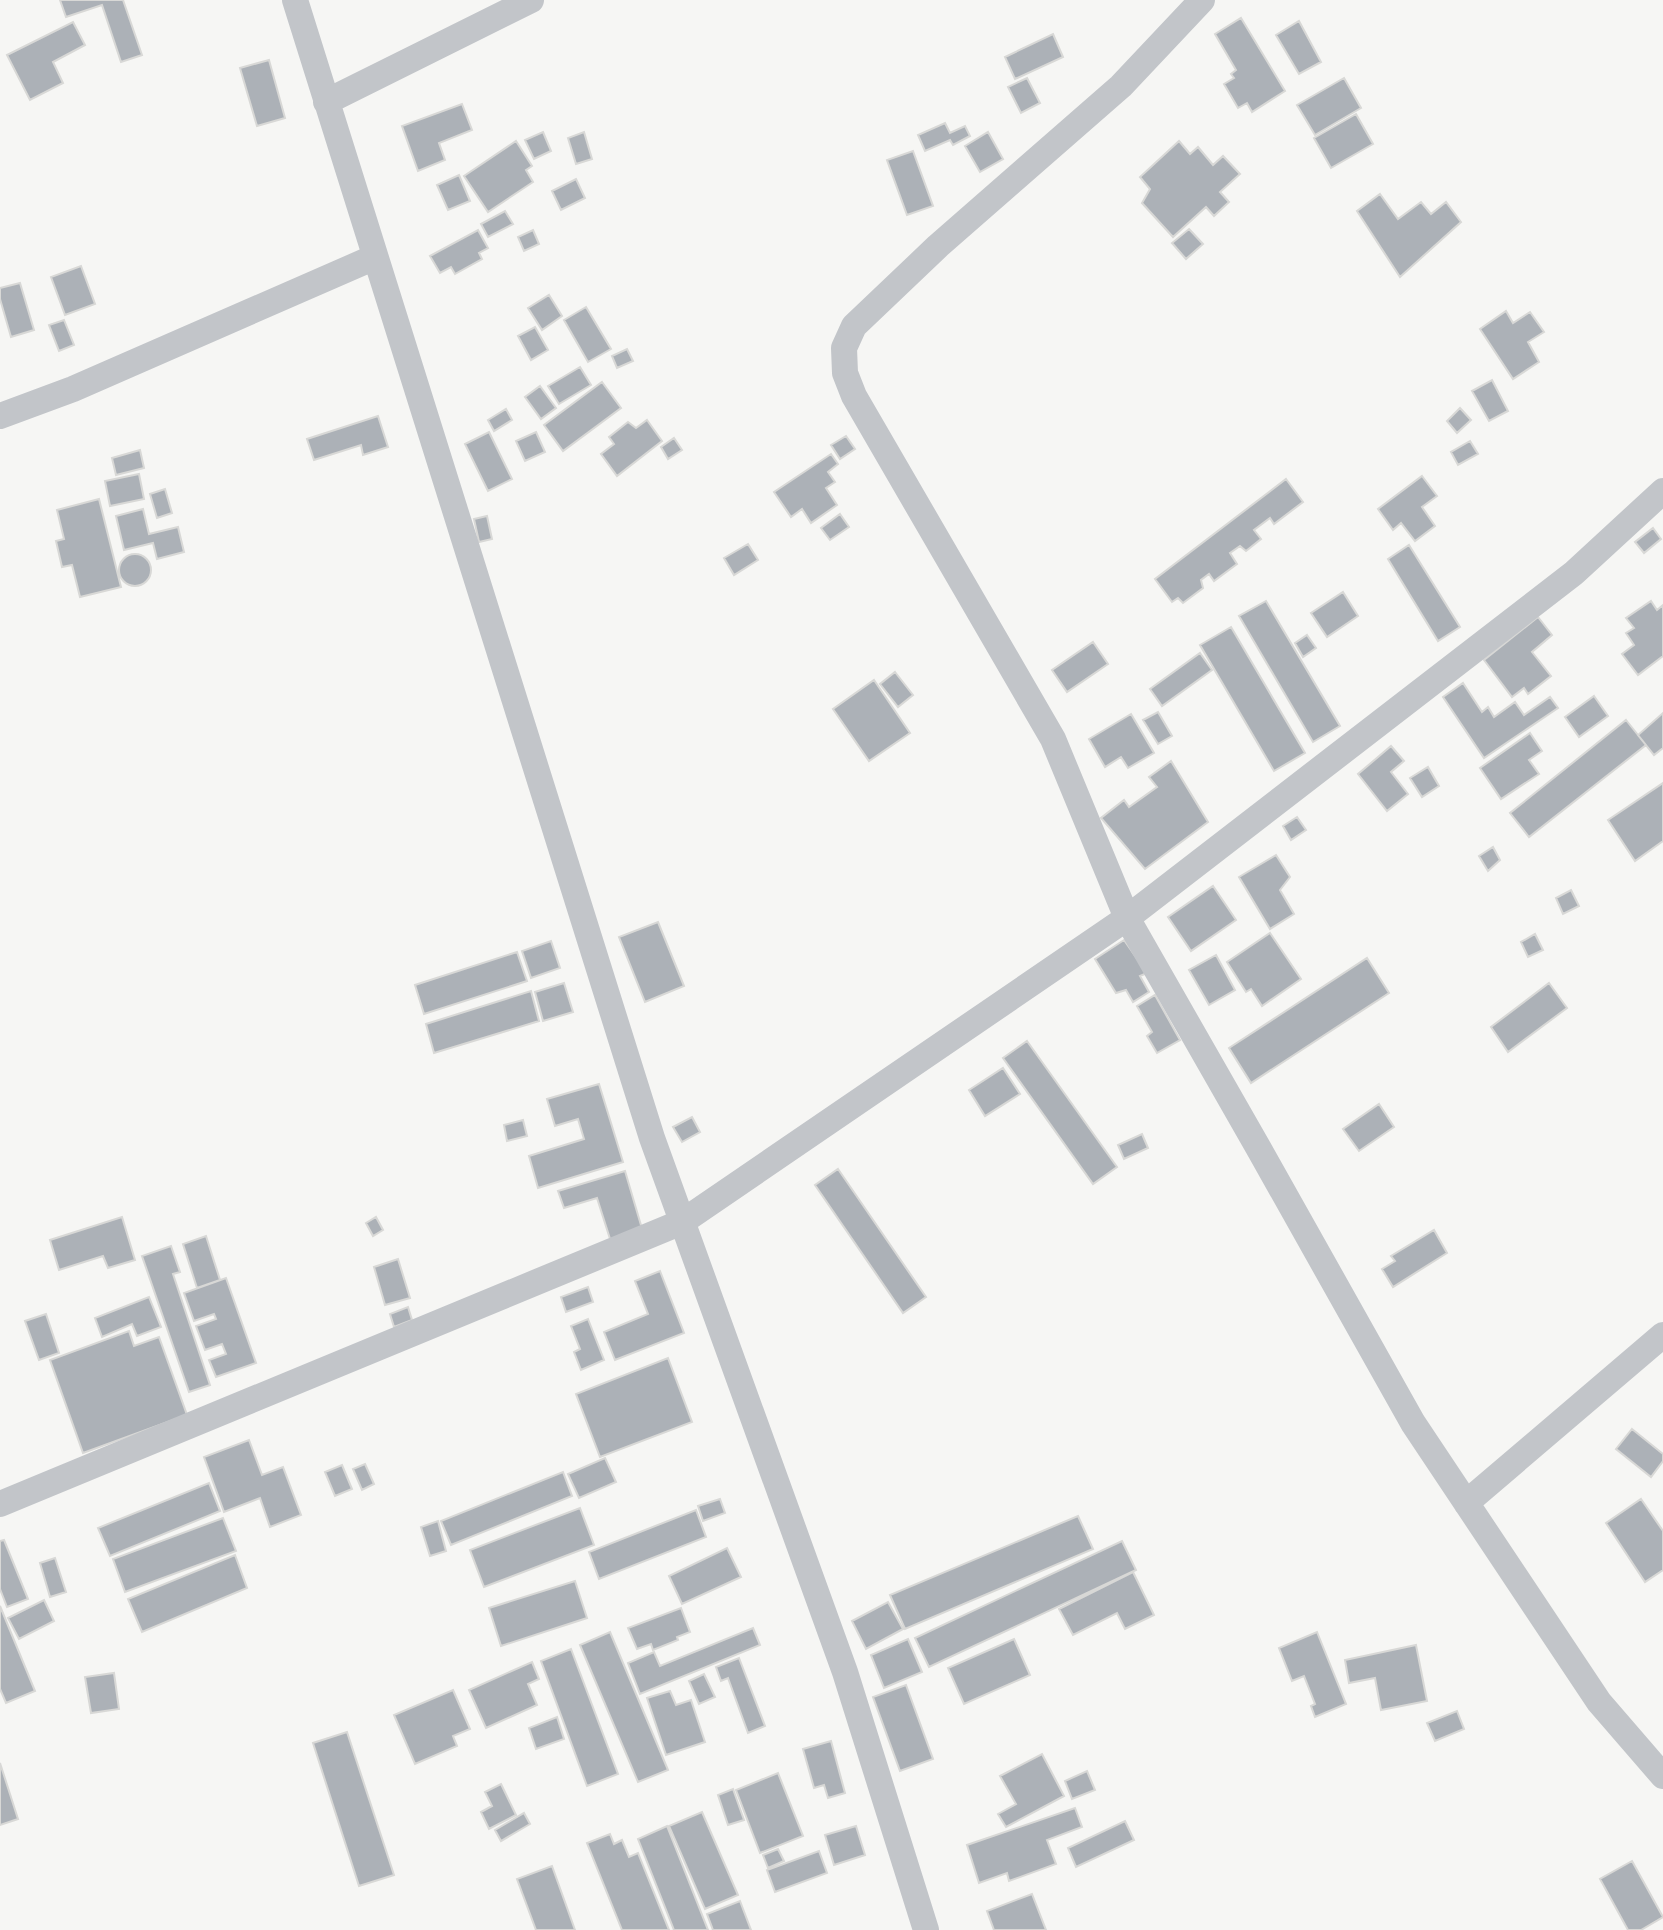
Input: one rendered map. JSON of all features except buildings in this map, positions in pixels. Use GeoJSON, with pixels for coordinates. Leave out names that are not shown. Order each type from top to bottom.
{"type":"FeatureCollection","features":[{"type":"Feature","properties":{"kind":"street"},"geometry":{"type":"LineString","coordinates":[[295,0],[652,1138],[845,1672],[926,1930]]}},
{"type":"Feature","properties":{"kind":"street"},"geometry":{"type":"LineString","coordinates":[[326,102],[531,0]]}},
{"type":"Feature","properties":{"kind":"street"},"geometry":{"type":"LineString","coordinates":[[1202,0],[1121,86],[938,246],[854,326],[844,348],[845,373],[854,396],[1053,739],[1127,918],[1413,1423],[1599,1702],[1663,1776]]}},
{"type":"Feature","properties":{"kind":"street"},"geometry":{"type":"LineString","coordinates":[[0,416],[73,389],[375,257]]}},
{"type":"Feature","properties":{"kind":"street"},"geometry":{"type":"LineString","coordinates":[[0,1504],[682,1222],[1127,918],[1574,573],[1663,491]]}},
{"type":"Feature","properties":{"kind":"street"},"geometry":{"type":"LineString","coordinates":[[1466,1503],[1663,1335]]}}]}
